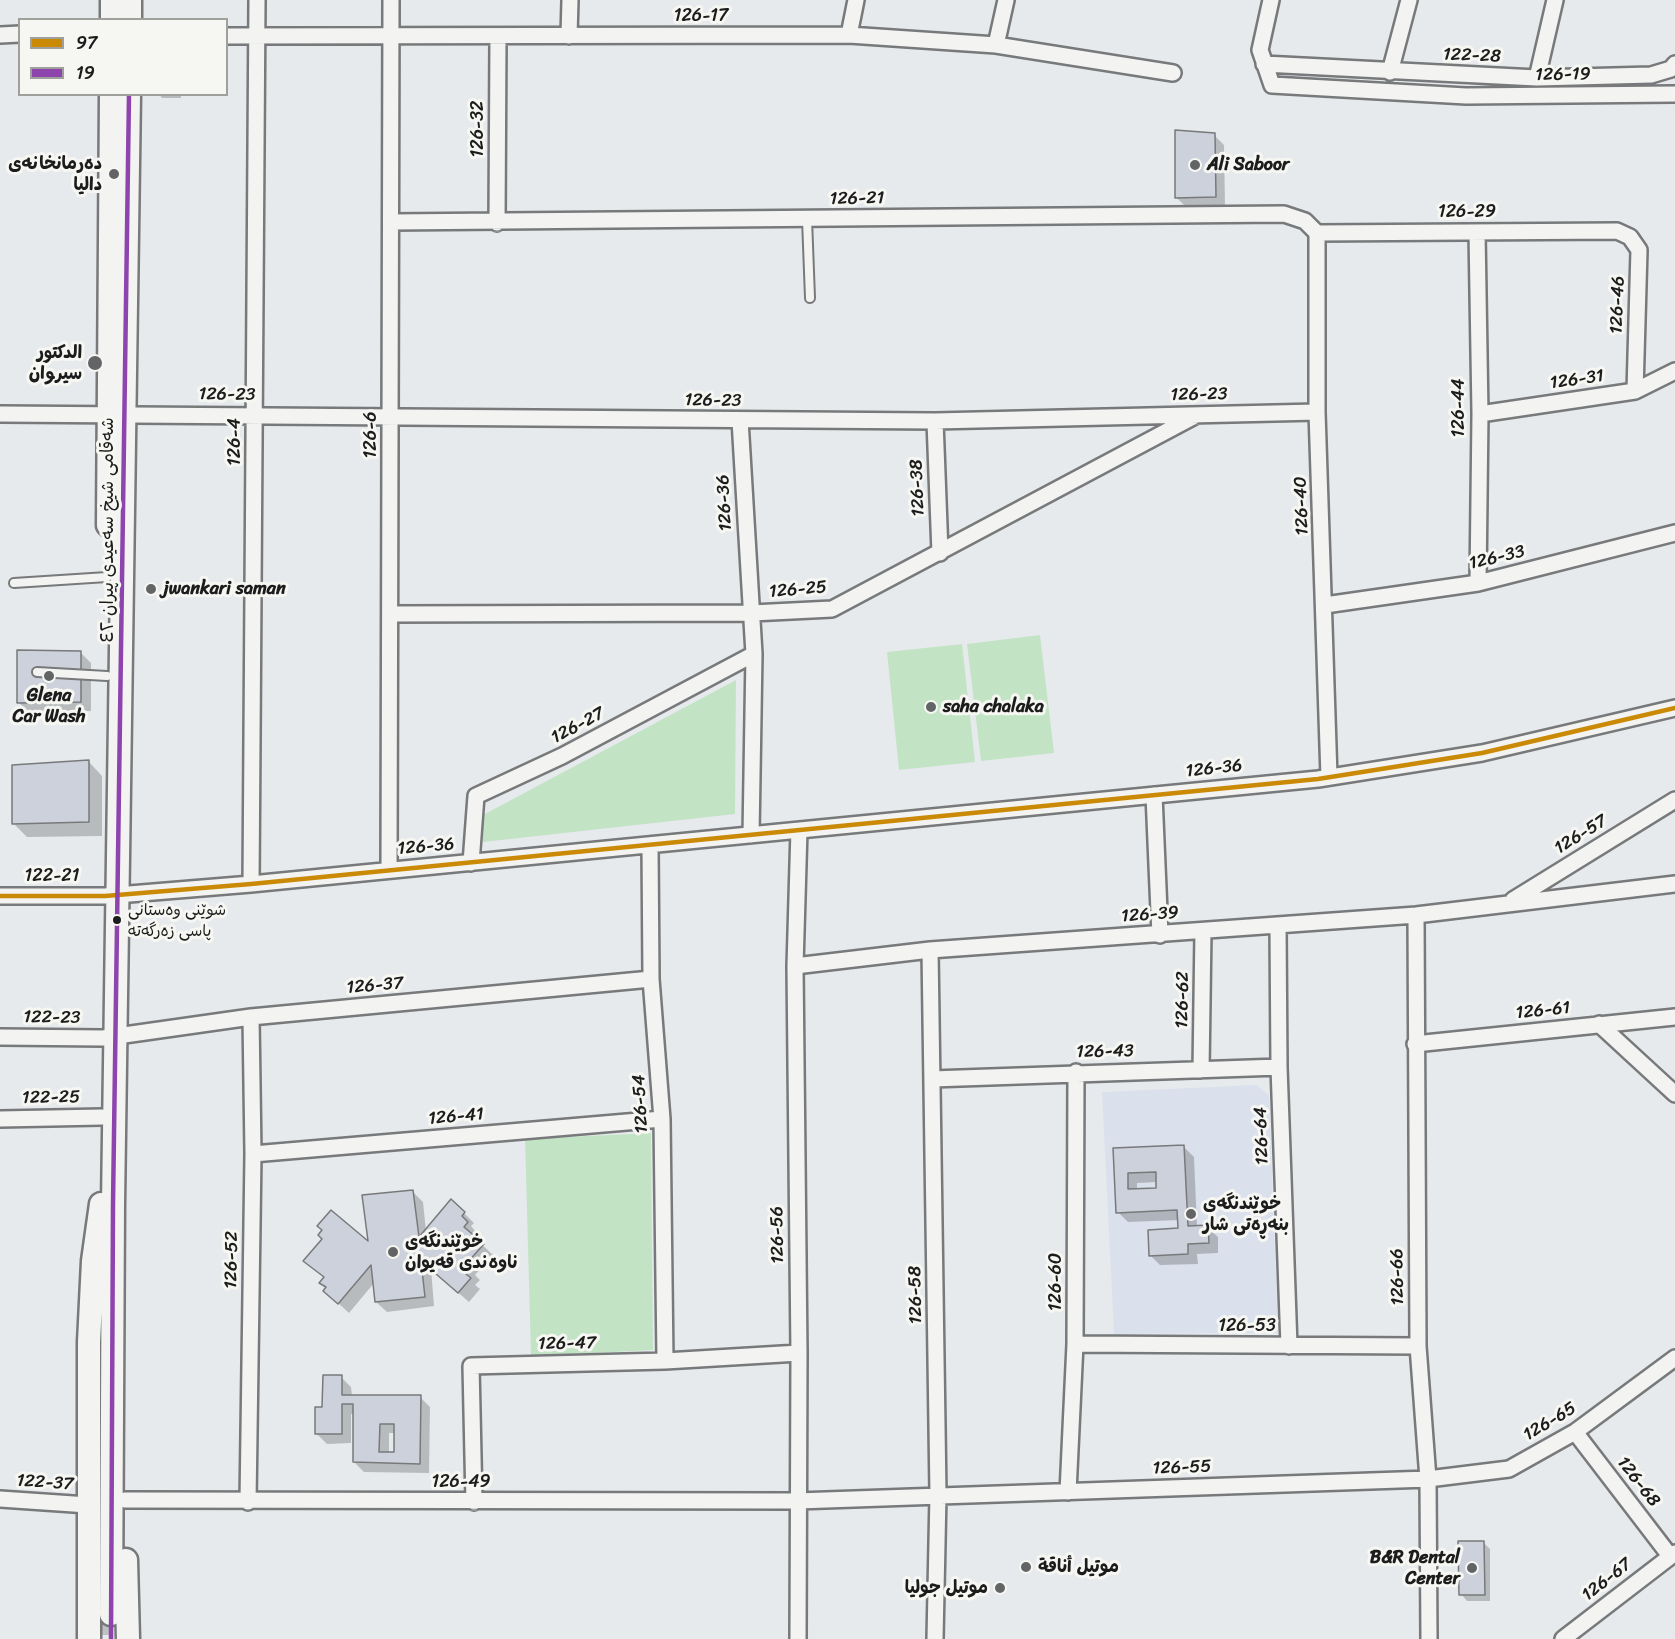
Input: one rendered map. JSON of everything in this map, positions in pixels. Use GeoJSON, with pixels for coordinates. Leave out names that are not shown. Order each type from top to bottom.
{"type":"FeatureCollection","features":[{"type":"Feature","properties":{"kind":"main road"},"geometry":{"type":"LineString","coordinates":[[112,0],[112,18]]}},
{"type":"Feature","properties":{"kind":"main road"},"geometry":{"type":"LineString","coordinates":[[130,0],[130,18]]}},
{"type":"Feature","properties":{"kind":"main road","name":"شەقامی شیخ سەعیدی پیران ٤٢"},"geometry":{"type":"LineString","coordinates":[[106,1614],[107,1203],[117,413],[111,96]]}},
{"type":"Feature","properties":{"kind":"main road","name":"شەقامی شیخ سەعیدی پیران ٤٢"},"geometry":{"type":"LineString","coordinates":[[111,895],[106,676],[107,577],[117,413],[129,96]]}},
{"type":"Feature","properties":{"kind":"main road","name":"شەقامی شیخ سەعیدی پیران ٤٢"},"geometry":{"type":"LineString","coordinates":[[107,1203],[102,1117],[110,1036]]}},
{"type":"Feature","properties":{"kind":"main road"},"geometry":{"type":"LineString","coordinates":[[107,1203],[124,1280],[128,1639]]}},
{"type":"Feature","properties":{"kind":"main road"},"geometry":{"type":"LineString","coordinates":[[89,1639],[90,1289],[107,1203]]}},
{"type":"Feature","properties":{"kind":"street","name":"126-4"},"geometry":{"type":"LineString","coordinates":[[251,884],[257,0]]}},
{"type":"Feature","properties":{"kind":"street","name":"126-6"},"geometry":{"type":"LineString","coordinates":[[389,870],[391,0]]}},
{"type":"Feature","properties":{"kind":"street"},"geometry":{"type":"LineString","coordinates":[[569,36],[570,0]]}},
{"type":"Feature","properties":{"kind":"street"},"geometry":{"type":"LineString","coordinates":[[849,35],[856,0]]}},
{"type":"Feature","properties":{"kind":"street"},"geometry":{"type":"LineString","coordinates":[[996,45],[1006,0]]}},
{"type":"Feature","properties":{"kind":"street"},"geometry":{"type":"LineString","coordinates":[[1264,64],[1260,50],[1271,0]]}},
{"type":"Feature","properties":{"kind":"street"},"geometry":{"type":"LineString","coordinates":[[1390,72],[1409,0]]}},
{"type":"Feature","properties":{"kind":"street"},"geometry":{"type":"LineString","coordinates":[[1537,78],[1555,0]]}},
{"type":"Feature","properties":{"kind":"street"},"geometry":{"type":"LineString","coordinates":[[0,35],[18,34]]}},
{"type":"Feature","properties":{"kind":"street","name":"126-17"},"geometry":{"type":"LineString","coordinates":[[228,36],[849,35],[996,45],[1173,73]]}},
{"type":"Feature","properties":{"kind":"street","name":"126-32"},"geometry":{"type":"LineString","coordinates":[[497,222],[498,36]]}},
{"type":"Feature","properties":{"kind":"street","name":"122-28"},"geometry":{"type":"LineString","coordinates":[[1264,64],[1537,78],[1651,75],[1671,69],[1675,64]]}},
{"type":"Feature","properties":{"kind":"street","name":"126-19"},"geometry":{"type":"LineString","coordinates":[[1264,64],[1272,85],[1466,96],[1675,94]]}},
{"type":"Feature","properties":{"kind":"street","name":"126-21"},"geometry":{"type":"LineString","coordinates":[[390,222],[1284,214],[1305,221],[1317,233]]}},
{"type":"Feature","properties":{"kind":"street","name":"126-29"},"geometry":{"type":"LineString","coordinates":[[1317,233],[1617,231]]}},
{"type":"Feature","properties":{"kind":"street","name":"126-46"},"geometry":{"type":"LineString","coordinates":[[1617,231],[1630,237],[1639,250],[1635,392]]}},
{"type":"Feature","properties":{"kind":"street","name":"126-44"},"geometry":{"type":"LineString","coordinates":[[1477,232],[1480,414],[1478,583]]}},
{"type":"Feature","properties":{"kind":"street","name":"126-40"},"geometry":{"type":"LineString","coordinates":[[1317,233],[1317,412],[1329,777]]}},
{"type":"Feature","properties":{"kind":"street","name":"126-31"},"geometry":{"type":"LineString","coordinates":[[1480,414],[1635,392],[1675,371]]}},
{"type":"Feature","properties":{"kind":"street","name":"126-23"},"geometry":{"type":"LineString","coordinates":[[0,414],[117,413],[935,421],[1317,412]]}},
{"type":"Feature","properties":{"kind":"street","name":"126-25"},"geometry":{"type":"LineString","coordinates":[[390,614],[752,613],[832,609],[1197,415]]}},
{"type":"Feature","properties":{"kind":"street","name":"126-36"},"geometry":{"type":"LineString","coordinates":[[740,420],[754,654],[752,835]]}},
{"type":"Feature","properties":{"kind":"street","name":"126-38"},"geometry":{"type":"LineString","coordinates":[[935,421],[940,553]]}},
{"type":"Feature","properties":{"kind":"street","name":"126-33"},"geometry":{"type":"LineString","coordinates":[[1325,605],[1478,583],[1675,533]]}},
{"type":"Feature","properties":{"kind":"street","name":"126-27"},"geometry":{"type":"LineString","coordinates":[[471,863],[476,796],[562,756],[754,654]]}},
{"type":"Feature","properties":{"kind":"street","name":"126-36"},"geometry":{"type":"LineString","coordinates":[[111,895],[471,863],[1329,777],[1482,753],[1675,708]]}},
{"type":"Feature","properties":{"kind":"street"},"geometry":{"type":"LineString","coordinates":[[1154,795],[1160,934]]}},
{"type":"Feature","properties":{"kind":"street","name":"126-57"},"geometry":{"type":"LineString","coordinates":[[1508,903],[1675,800]]}},
{"type":"Feature","properties":{"kind":"street","name":"126-56"},"geometry":{"type":"LineString","coordinates":[[798,1639],[799,1353],[795,966],[799,830]]}},
{"type":"Feature","properties":{"kind":"street","name":"126-54"},"geometry":{"type":"LineString","coordinates":[[650,845],[651,979],[662,1119],[665,1361]]}},
{"type":"Feature","properties":{"kind":"street","name":"126-39"},"geometry":{"type":"LineString","coordinates":[[795,966],[930,950],[1416,915],[1675,884]]}},
{"type":"Feature","properties":{"kind":"street","name":"122-21"},"geometry":{"type":"LineString","coordinates":[[0,896],[111,895]]}},
{"type":"Feature","properties":{"kind":"street","name":"126-66"},"geometry":{"type":"LineString","coordinates":[[1416,915],[1418,1346],[1428,1479],[1429,1639]]}},
{"type":"Feature","properties":{"kind":"street","name":"126-64"},"geometry":{"type":"LineString","coordinates":[[1278,925],[1279,1067],[1289,1346]]}},
{"type":"Feature","properties":{"kind":"street","name":"126-62"},"geometry":{"type":"LineString","coordinates":[[1201,1070],[1203,931]]}},
{"type":"Feature","properties":{"kind":"street","name":"126-58"},"geometry":{"type":"LineString","coordinates":[[930,950],[938,1494],[935,1639]]}},
{"type":"Feature","properties":{"kind":"street","name":"126-37"},"geometry":{"type":"LineString","coordinates":[[110,1036],[251,1017],[651,979]]}},
{"type":"Feature","properties":{"kind":"street","name":"126-52"},"geometry":{"type":"LineString","coordinates":[[248,1502],[253,1154],[251,1017]]}},
{"type":"Feature","properties":{"kind":"street","name":"126-61"},"geometry":{"type":"LineString","coordinates":[[1415,1044],[1675,1017]]}},
{"type":"Feature","properties":{"kind":"street"},"geometry":{"type":"LineString","coordinates":[[1599,1024],[1675,1094]]}},
{"type":"Feature","properties":{"kind":"street","name":"122-23"},"geometry":{"type":"LineString","coordinates":[[0,1037],[110,1036]]}},
{"type":"Feature","properties":{"kind":"street","name":"126-43"},"geometry":{"type":"LineString","coordinates":[[932,1079],[1076,1072],[1279,1067]]}},
{"type":"Feature","properties":{"kind":"street","name":"126-60"},"geometry":{"type":"LineString","coordinates":[[1068,1492],[1075,1344],[1076,1072]]}},
{"type":"Feature","properties":{"kind":"street","name":"122-25"},"geometry":{"type":"LineString","coordinates":[[0,1119],[102,1117]]}},
{"type":"Feature","properties":{"kind":"street","name":"126-41"},"geometry":{"type":"LineString","coordinates":[[253,1154],[662,1119]]}},
{"type":"Feature","properties":{"kind":"street","name":"126-53"},"geometry":{"type":"LineString","coordinates":[[1075,1344],[1418,1346]]}},
{"type":"Feature","properties":{"kind":"street","name":"126-47"},"geometry":{"type":"LineString","coordinates":[[474,1502],[471,1366],[665,1361],[799,1353]]}},
{"type":"Feature","properties":{"kind":"street","name":"126-65"},"geometry":{"type":"LineString","coordinates":[[1428,1479],[1509,1469],[1575,1432],[1675,1359]]}},
{"type":"Feature","properties":{"kind":"street","name":"126-68"},"geometry":{"type":"LineString","coordinates":[[1575,1432],[1672,1554]]}},
{"type":"Feature","properties":{"kind":"street","name":"126-55"},"geometry":{"type":"LineString","coordinates":[[938,1494],[1068,1492],[1428,1479]]}},
{"type":"Feature","properties":{"kind":"street","name":"126-49"},"geometry":{"type":"LineString","coordinates":[[125,1500],[248,1502],[797,1501],[938,1494]]}},
{"type":"Feature","properties":{"kind":"street","name":"122-37"},"geometry":{"type":"LineString","coordinates":[[0,1499],[88,1505]]}},
{"type":"Feature","properties":{"kind":"street","name":"126-67"},"geometry":{"type":"LineString","coordinates":[[1563,1639],[1672,1554]]}},
{"type":"Feature","properties":{"kind":"lane"},"geometry":{"type":"LineString","coordinates":[[807,219],[810,298]]}},
{"type":"Feature","properties":{"kind":"lane"},"geometry":{"type":"LineString","coordinates":[[14,583],[107,577]]}},
{"type":"Feature","properties":{"kind":"lane"},"geometry":{"type":"LineString","coordinates":[[37,672],[106,676]]}},
{"type":"Feature","properties":{"kind":"shaded area","name":"خوێندنگەی بنەڕەتی شار"},"geometry":{"type":"Polygon","coordinates":[[[1256,1085],[1269,1095],[1278,1333],[1114,1334],[1102,1092],[1256,1085]]]}},
{"type":"Feature","properties":{"kind":"green space","name":"saha chalaka"},"geometry":{"type":"Polygon","coordinates":[[[1040,635],[1054,753],[981,761],[967,644],[1040,635]]]}},
{"type":"Feature","properties":{"kind":"green space","name":"saha chalaka"},"geometry":{"type":"Polygon","coordinates":[[[962,644],[975,762],[899,770],[887,652],[962,644]]]}},
{"type":"Feature","properties":{"kind":"green space"},"geometry":{"type":"Polygon","coordinates":[[[736,680],[735,814],[483,842],[483,815],[736,680]]]}},
{"type":"Feature","properties":{"kind":"green space"},"geometry":{"type":"Polygon","coordinates":[[[651,1133],[653,1350],[531,1356],[525,1139],[651,1133]]]}},
{"type":"Feature","properties":{"kind":"building","name":"Ali Saboor"},"geometry":{"type":"Polygon","coordinates":[[[1175,130],[1215,133],[1216,197],[1175,198],[1175,130]]]}},
{"type":"Feature","properties":{"kind":"building","name":"Glena Car Wash"},"geometry":{"type":"Polygon","coordinates":[[[17,650],[81,651],[81,702],[17,703],[17,650]]]}},
{"type":"Feature","properties":{"kind":"building"},"geometry":{"type":"Polygon","coordinates":[[[89,760],[89,822],[12,824],[12,765],[89,760]]]}},
{"type":"Feature","properties":{"kind":"building"},"geometry":{"type":"Polygon","coordinates":[[[1184,1145],[1188,1226],[1208,1225],[1209,1243],[1188,1244],[1188,1254],[1149,1256],[1148,1230],[1178,1228],[1177,1210],[1116,1213],[1113,1148],[1184,1145]],[[1156,1172],[1128,1173],[1128,1189],[1156,1188],[1156,1172]]]}},
{"type":"Feature","properties":{"kind":"building","name":"خوێندنگەی ناوەندی قەیوان"},"geometry":{"type":"Polygon","coordinates":[[[413,1190],[419,1237],[451,1199],[465,1212],[462,1216],[468,1222],[464,1227],[484,1244],[466,1264],[471,1269],[466,1274],[471,1278],[458,1293],[421,1261],[425,1297],[375,1302],[371,1265],[338,1304],[323,1291],[326,1287],[319,1283],[324,1277],[303,1261],[322,1239],[318,1235],[322,1230],[317,1226],[331,1210],[368,1241],[362,1195],[413,1190]]]}},
{"type":"Feature","properties":{"kind":"building"},"geometry":{"type":"Polygon","coordinates":[[[323,1375],[342,1375],[342,1395],[421,1395],[420,1464],[353,1462],[353,1404],[342,1404],[342,1434],[315,1434],[315,1407],[322,1407],[323,1375]],[[380,1424],[379,1452],[394,1452],[394,1424],[380,1424]]]}},
{"type":"Feature","properties":{"kind":"building","name":"B&R Dental Center"},"geometry":{"type":"Polygon","coordinates":[[[1458,1541],[1484,1541],[1485,1595],[1459,1595],[1458,1541]]]}},
{"type":"Feature","properties":{"kind":"tunnel"},"geometry":{"type":"LineString","coordinates":[[102,1613],[102,1639]]}},
{"type":"Feature","properties":{"kind":"transit line","name":"19"},"geometry":{"type":"LineString","coordinates":[[111,1639],[113,1203],[129,96]]}},
{"type":"Feature","properties":{"kind":"transit line","name":"97"},"geometry":{"type":"LineString","coordinates":[[0,896],[105,896],[251,884],[1318,779],[1482,753],[1675,708]]}},
{"type":"Feature","properties":{"kind":"place","name":"Ali Saboor"},"geometry":{"type":"Point","coordinates":[1195,165]}},
{"type":"Feature","properties":{"kind":"place","name":"دەرمانخانەی دالیا"},"geometry":{"type":"Point","coordinates":[114,174]}},
{"type":"Feature","properties":{"kind":"place","name":"الدكتور سيروان"},"geometry":{"type":"Point","coordinates":[95,363]}},
{"type":"Feature","properties":{"kind":"place","name":"jwankari saman"},"geometry":{"type":"Point","coordinates":[151,589]}},
{"type":"Feature","properties":{"kind":"place","name":"Glena Car Wash"},"geometry":{"type":"Point","coordinates":[49,676]}},
{"type":"Feature","properties":{"kind":"place","name":"saha chalaka"},"geometry":{"type":"Point","coordinates":[931,707]}},
{"type":"Feature","properties":{"kind":"place","name":"شوێنی وەستانی پاسی زەرگەتە"},"geometry":{"type":"Point","coordinates":[117,920]}},
{"type":"Feature","properties":{"kind":"place","name":"خوێندنگەی بنەڕەتی شار"},"geometry":{"type":"Point","coordinates":[1191,1214]}},
{"type":"Feature","properties":{"kind":"place","name":"خوێندنگەی ناوەندی قەیوان"},"geometry":{"type":"Point","coordinates":[393,1252]}},
{"type":"Feature","properties":{"kind":"place","name":"موتيل أناقة"},"geometry":{"type":"Point","coordinates":[1026,1567]}},
{"type":"Feature","properties":{"kind":"place","name":"B&R Dental Center"},"geometry":{"type":"Point","coordinates":[1472,1568]}},
{"type":"Feature","properties":{"kind":"place","name":"موتيل جوليا"},"geometry":{"type":"Point","coordinates":[1000,1588]}}]}
